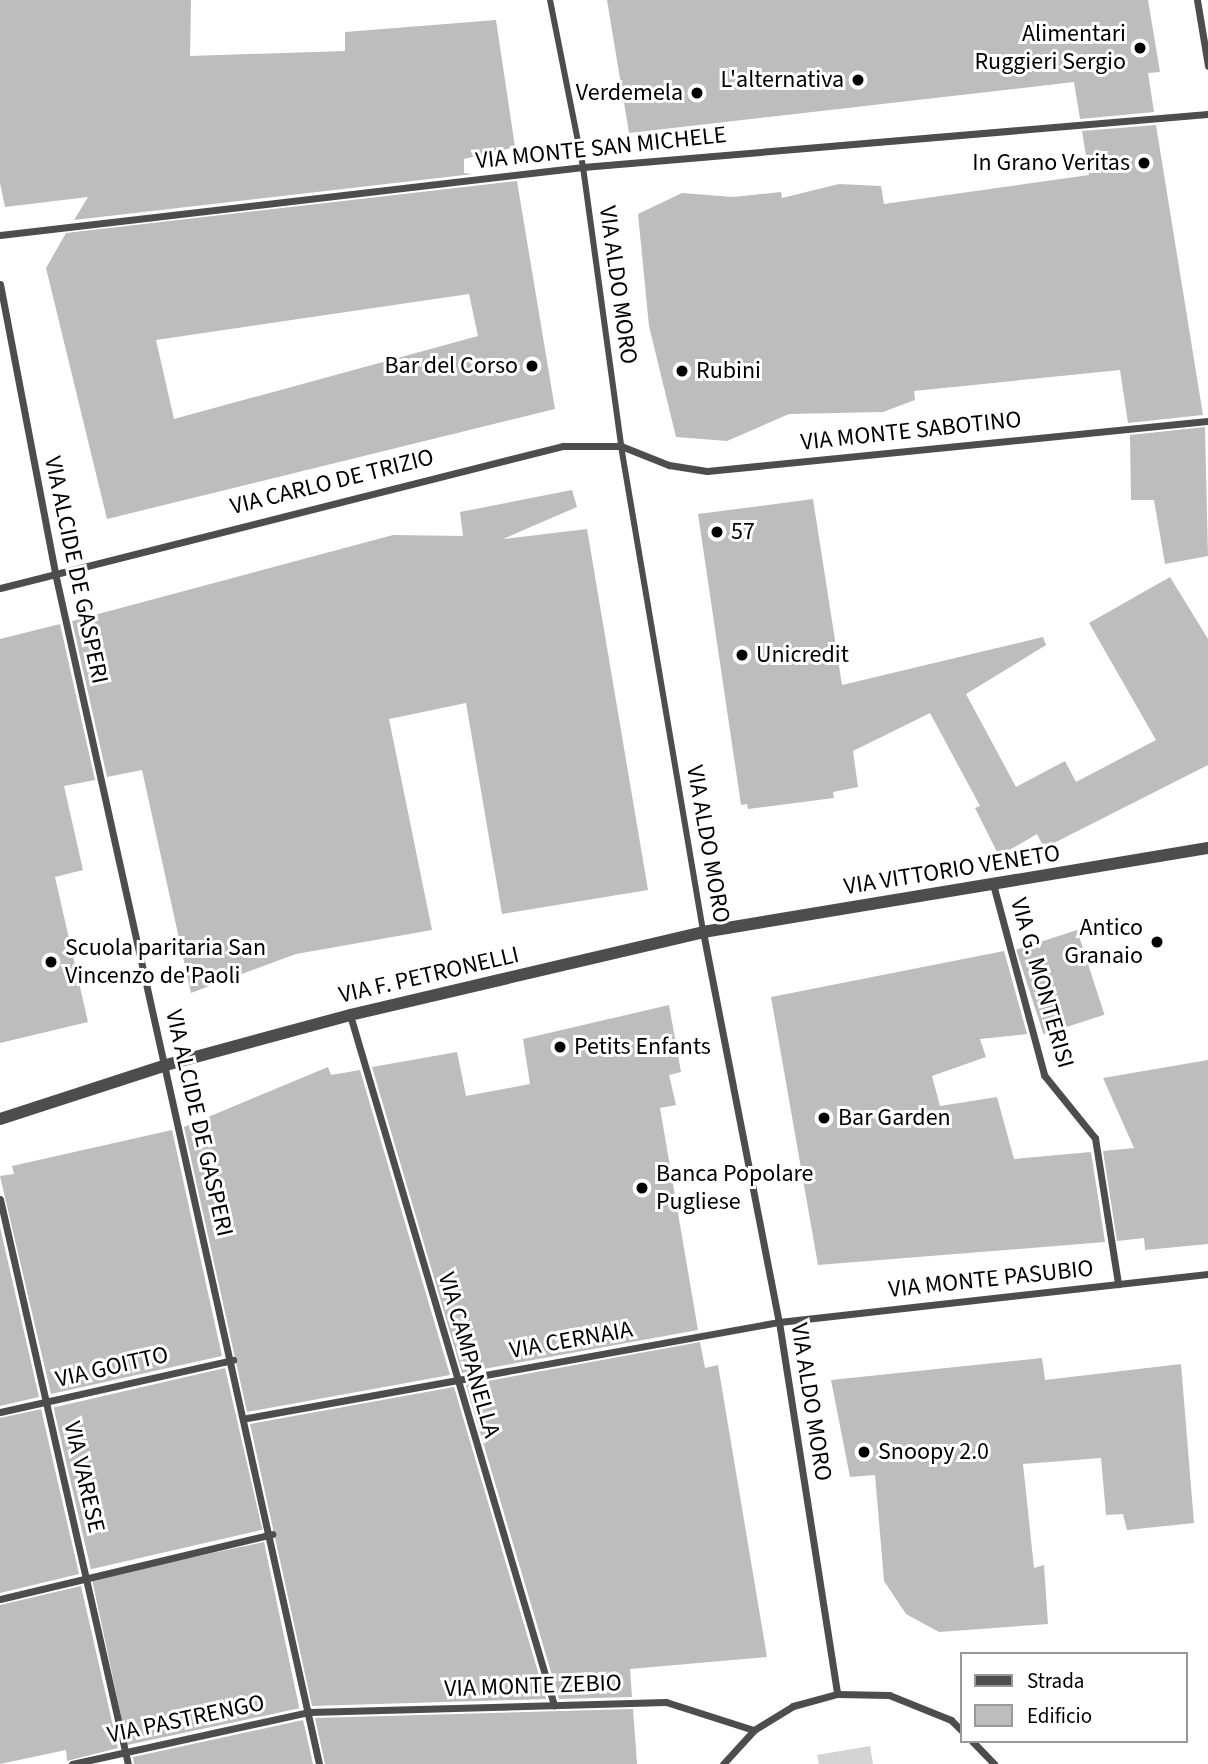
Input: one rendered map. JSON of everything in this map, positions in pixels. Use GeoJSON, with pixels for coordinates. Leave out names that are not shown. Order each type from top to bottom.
{"type":"FeatureCollection","features":[{"type":"Feature","properties":{"kind":"street","name":"VIA ALDO MORO"},"geometry":{"type":"LineString","coordinates":[[550,0],[583,167],[621,446],[703,932],[779,1322],[837,1694]]}},
{"type":"Feature","properties":{"kind":"street"},"geometry":{"type":"LineString","coordinates":[[1197,0],[1208,66]]}},
{"type":"Feature","properties":{"kind":"street","name":"VIA MONTE SAN MICHELE"},"geometry":{"type":"LineString","coordinates":[[0,235],[583,167],[1208,114]]}},
{"type":"Feature","properties":{"kind":"street","name":"VIA ALCIDE DE GASPERI"},"geometry":{"type":"LineString","coordinates":[[0,284],[55,573],[247,1418],[319,1764]]}},
{"type":"Feature","properties":{"kind":"street","name":"VIA MONTE SABOTINO"},"geometry":{"type":"LineString","coordinates":[[621,446],[669,465],[706,471],[1208,421]]}},
{"type":"Feature","properties":{"kind":"street","name":"VIA CARLO DE TRIZIO"},"geometry":{"type":"LineString","coordinates":[[0,588],[516,455],[562,446],[621,446]]}},
{"type":"Feature","properties":{"kind":"street","name":"VIA VITTORIO VENETO"},"geometry":{"type":"LineString","coordinates":[[703,932],[1208,848]]}},
{"type":"Feature","properties":{"kind":"street","name":"VIA G. MONTERISI"},"geometry":{"type":"LineString","coordinates":[[993,884],[1044,1075],[1095,1138],[1118,1284]]}},
{"type":"Feature","properties":{"kind":"street","name":"VIA F. PETRONELLI"},"geometry":{"type":"LineString","coordinates":[[0,1119],[166,1065],[350,1014],[703,932]]}},
{"type":"Feature","properties":{"kind":"street","name":"VIA CAMPANELLA"},"geometry":{"type":"LineString","coordinates":[[350,1014],[456,1381],[554,1705]]}},
{"type":"Feature","properties":{"kind":"street","name":"VIA VARESE"},"geometry":{"type":"LineString","coordinates":[[0,1199],[128,1764]]}},
{"type":"Feature","properties":{"kind":"street","name":"VIA MONTE PASUBIO"},"geometry":{"type":"LineString","coordinates":[[779,1322],[1208,1274]]}},
{"type":"Feature","properties":{"kind":"street","name":"VIA CERNAIA"},"geometry":{"type":"LineString","coordinates":[[247,1418],[779,1322]]}},
{"type":"Feature","properties":{"kind":"street","name":"VIA GOITTO"},"geometry":{"type":"LineString","coordinates":[[0,1412],[233,1360]]}},
{"type":"Feature","properties":{"kind":"street"},"geometry":{"type":"LineString","coordinates":[[0,1599],[272,1534]]}},
{"type":"Feature","properties":{"kind":"street"},"geometry":{"type":"LineString","coordinates":[[723,1764],[754,1730],[793,1706],[837,1694],[888,1695],[951,1720],[960,1730]]}},
{"type":"Feature","properties":{"kind":"street","name":"VIA MONTE ZEBIO"},"geometry":{"type":"LineString","coordinates":[[309,1712],[666,1702],[754,1730]]}},
{"type":"Feature","properties":{"kind":"street","name":"VIA PASTRENGO"},"geometry":{"type":"LineString","coordinates":[[72,1764],[309,1712]]}},
{"type":"Feature","properties":{"kind":"street"},"geometry":{"type":"LineString","coordinates":[[974,1743],[994,1764]]}},
{"type":"Feature","properties":{"kind":"shaded area"},"geometry":{"type":"Polygon","coordinates":[[[870,1746],[873,1764],[819,1764],[817,1755],[870,1746]]]}},
{"type":"Feature","properties":{"kind":"building"},"geometry":{"type":"Polygon","coordinates":[[[0,0],[191,0],[190,56],[345,51],[345,32],[496,20],[515,147],[464,159],[464,173],[473,174],[74,220],[88,197],[5,207],[0,183],[0,0]]]}},
{"type":"Feature","properties":{"kind":"building"},"geometry":{"type":"Polygon","coordinates":[[[607,0],[1148,0],[1160,72],[1148,73],[1154,112],[1080,119],[1074,82],[629,133],[607,0]]]}},
{"type":"Feature","properties":{"kind":"building"},"geometry":{"type":"Polygon","coordinates":[[[1156,125],[1203,415],[1128,423],[1120,370],[914,391],[915,400],[883,412],[789,414],[727,441],[676,437],[649,326],[638,214],[682,193],[733,197],[781,192],[782,198],[839,184],[881,186],[884,204],[1089,175],[1082,131],[1156,125]]]}},
{"type":"Feature","properties":{"kind":"building"},"geometry":{"type":"Polygon","coordinates":[[[517,181],[555,409],[107,519],[46,268],[66,233],[517,181]],[[469,294],[156,340],[174,419],[478,336],[469,294]]]}},
{"type":"Feature","properties":{"kind":"building"},"geometry":{"type":"Polygon","coordinates":[[[1205,427],[1208,556],[1165,564],[1154,500],[1131,500],[1130,435],[1205,427]]]}},
{"type":"Feature","properties":{"kind":"building"},"geometry":{"type":"Polygon","coordinates":[[[572,490],[577,507],[503,539],[587,529],[648,890],[502,914],[466,703],[389,719],[432,930],[296,954],[191,993],[142,770],[107,777],[72,621],[393,535],[463,536],[460,512],[572,490]]]}},
{"type":"Feature","properties":{"kind":"building"},"geometry":{"type":"Polygon","coordinates":[[[813,499],[842,685],[1043,637],[1046,645],[966,694],[1016,787],[1065,761],[1076,782],[1156,740],[1089,623],[1170,577],[1208,639],[1208,765],[1044,848],[1037,834],[999,856],[975,808],[980,806],[930,713],[853,751],[858,787],[833,792],[834,798],[748,809],[747,804],[741,805],[698,514],[813,499]]]}},
{"type":"Feature","properties":{"kind":"building"},"geometry":{"type":"Polygon","coordinates":[[[60,624],[95,780],[64,786],[83,870],[55,877],[88,1022],[0,1043],[0,639],[60,624]]]}},
{"type":"Feature","properties":{"kind":"building"},"geometry":{"type":"Polygon","coordinates":[[[1077,930],[1105,1015],[1044,1034],[1016,950],[1077,930]]]}},
{"type":"Feature","properties":{"kind":"building"},"geometry":{"type":"Polygon","coordinates":[[[1004,951],[1027,1034],[980,1039],[986,1057],[932,1076],[940,1106],[997,1097],[1014,1159],[1091,1152],[1105,1242],[818,1265],[771,997],[1004,951]]]}},
{"type":"Feature","properties":{"kind":"building"},"geometry":{"type":"Polygon","coordinates":[[[669,1005],[681,1072],[669,1075],[676,1105],[660,1108],[698,1330],[462,1373],[372,1067],[457,1052],[466,1096],[530,1084],[523,1039],[669,1005]]]}},
{"type":"Feature","properties":{"kind":"building"},"geometry":{"type":"Polygon","coordinates":[[[1208,1060],[1208,1244],[1145,1250],[1144,1238],[1117,1241],[1103,1151],[1134,1148],[1103,1078],[1208,1060]]]}},
{"type":"Feature","properties":{"kind":"building"},"geometry":{"type":"Polygon","coordinates":[[[328,1067],[331,1075],[360,1070],[450,1375],[247,1412],[184,1127],[328,1067]]]}},
{"type":"Feature","properties":{"kind":"building"},"geometry":{"type":"Polygon","coordinates":[[[172,1130],[222,1356],[51,1394],[0,1176],[14,1174],[12,1166],[172,1130]]]}},
{"type":"Feature","properties":{"kind":"building"},"geometry":{"type":"Polygon","coordinates":[[[0,1227],[39,1397],[0,1406],[0,1227]]]}},
{"type":"Feature","properties":{"kind":"building"},"geometry":{"type":"Polygon","coordinates":[[[700,1342],[705,1368],[718,1365],[767,1657],[630,1669],[632,1697],[559,1699],[466,1385],[700,1342]]]}},
{"type":"Feature","properties":{"kind":"building"},"geometry":{"type":"Polygon","coordinates":[[[1042,1358],[1045,1380],[1181,1364],[1194,1523],[1127,1530],[1123,1514],[1106,1515],[1101,1458],[1023,1464],[1034,1568],[1044,1565],[1048,1624],[939,1632],[906,1614],[884,1581],[875,1475],[850,1477],[831,1380],[1042,1358]]]}},
{"type":"Feature","properties":{"kind":"building"},"geometry":{"type":"Polygon","coordinates":[[[225,1368],[262,1530],[91,1569],[54,1408],[225,1368]]]}},
{"type":"Feature","properties":{"kind":"building"},"geometry":{"type":"Polygon","coordinates":[[[454,1387],[546,1699],[312,1706],[250,1424],[454,1387]]]}},
{"type":"Feature","properties":{"kind":"building"},"geometry":{"type":"Polygon","coordinates":[[[41,1409],[79,1574],[0,1593],[0,1418],[41,1409]]]}},
{"type":"Feature","properties":{"kind":"building"},"geometry":{"type":"Polygon","coordinates":[[[264,1542],[299,1708],[127,1745],[92,1579],[264,1542]]]}},
{"type":"Feature","properties":{"kind":"building"},"geometry":{"type":"Polygon","coordinates":[[[81,1586],[118,1748],[67,1761],[66,1750],[0,1764],[0,1605],[81,1586]]]}},
{"type":"Feature","properties":{"kind":"building"},"geometry":{"type":"Polygon","coordinates":[[[633,1709],[637,1764],[325,1764],[315,1718],[633,1709]]]}},
{"type":"Feature","properties":{"kind":"building"},"geometry":{"type":"Polygon","coordinates":[[[303,1720],[313,1764],[134,1764],[133,1757],[303,1720]]]}},
{"type":"Feature","properties":{"kind":"place","name":"Alimentari Ruggieri Sergio"},"geometry":{"type":"Point","coordinates":[1140,48]}},
{"type":"Feature","properties":{"kind":"place","name":"L'alternativa"},"geometry":{"type":"Point","coordinates":[858,80]}},
{"type":"Feature","properties":{"kind":"place","name":"Verdemela"},"geometry":{"type":"Point","coordinates":[697,93]}},
{"type":"Feature","properties":{"kind":"place","name":"In Grano Veritas"},"geometry":{"type":"Point","coordinates":[1144,163]}},
{"type":"Feature","properties":{"kind":"place","name":"Bar del Corso"},"geometry":{"type":"Point","coordinates":[532,366]}},
{"type":"Feature","properties":{"kind":"place","name":"Rubini"},"geometry":{"type":"Point","coordinates":[682,371]}},
{"type":"Feature","properties":{"kind":"place","name":"57"},"geometry":{"type":"Point","coordinates":[717,532]}},
{"type":"Feature","properties":{"kind":"place","name":"Unicredit"},"geometry":{"type":"Point","coordinates":[742,655]}},
{"type":"Feature","properties":{"kind":"place","name":"Antico Granaio"},"geometry":{"type":"Point","coordinates":[1157,942]}},
{"type":"Feature","properties":{"kind":"place","name":"Scuola paritaria San Vincenzo de'Paoli"},"geometry":{"type":"Point","coordinates":[51,962]}},
{"type":"Feature","properties":{"kind":"place","name":"Petits Enfants"},"geometry":{"type":"Point","coordinates":[560,1047]}},
{"type":"Feature","properties":{"kind":"place","name":"Bar Garden"},"geometry":{"type":"Point","coordinates":[824,1118]}},
{"type":"Feature","properties":{"kind":"place","name":"Banca Popolare Pugliese"},"geometry":{"type":"Point","coordinates":[642,1188]}},
{"type":"Feature","properties":{"kind":"place","name":"Snoopy 2.0"},"geometry":{"type":"Point","coordinates":[864,1452]}}]}
